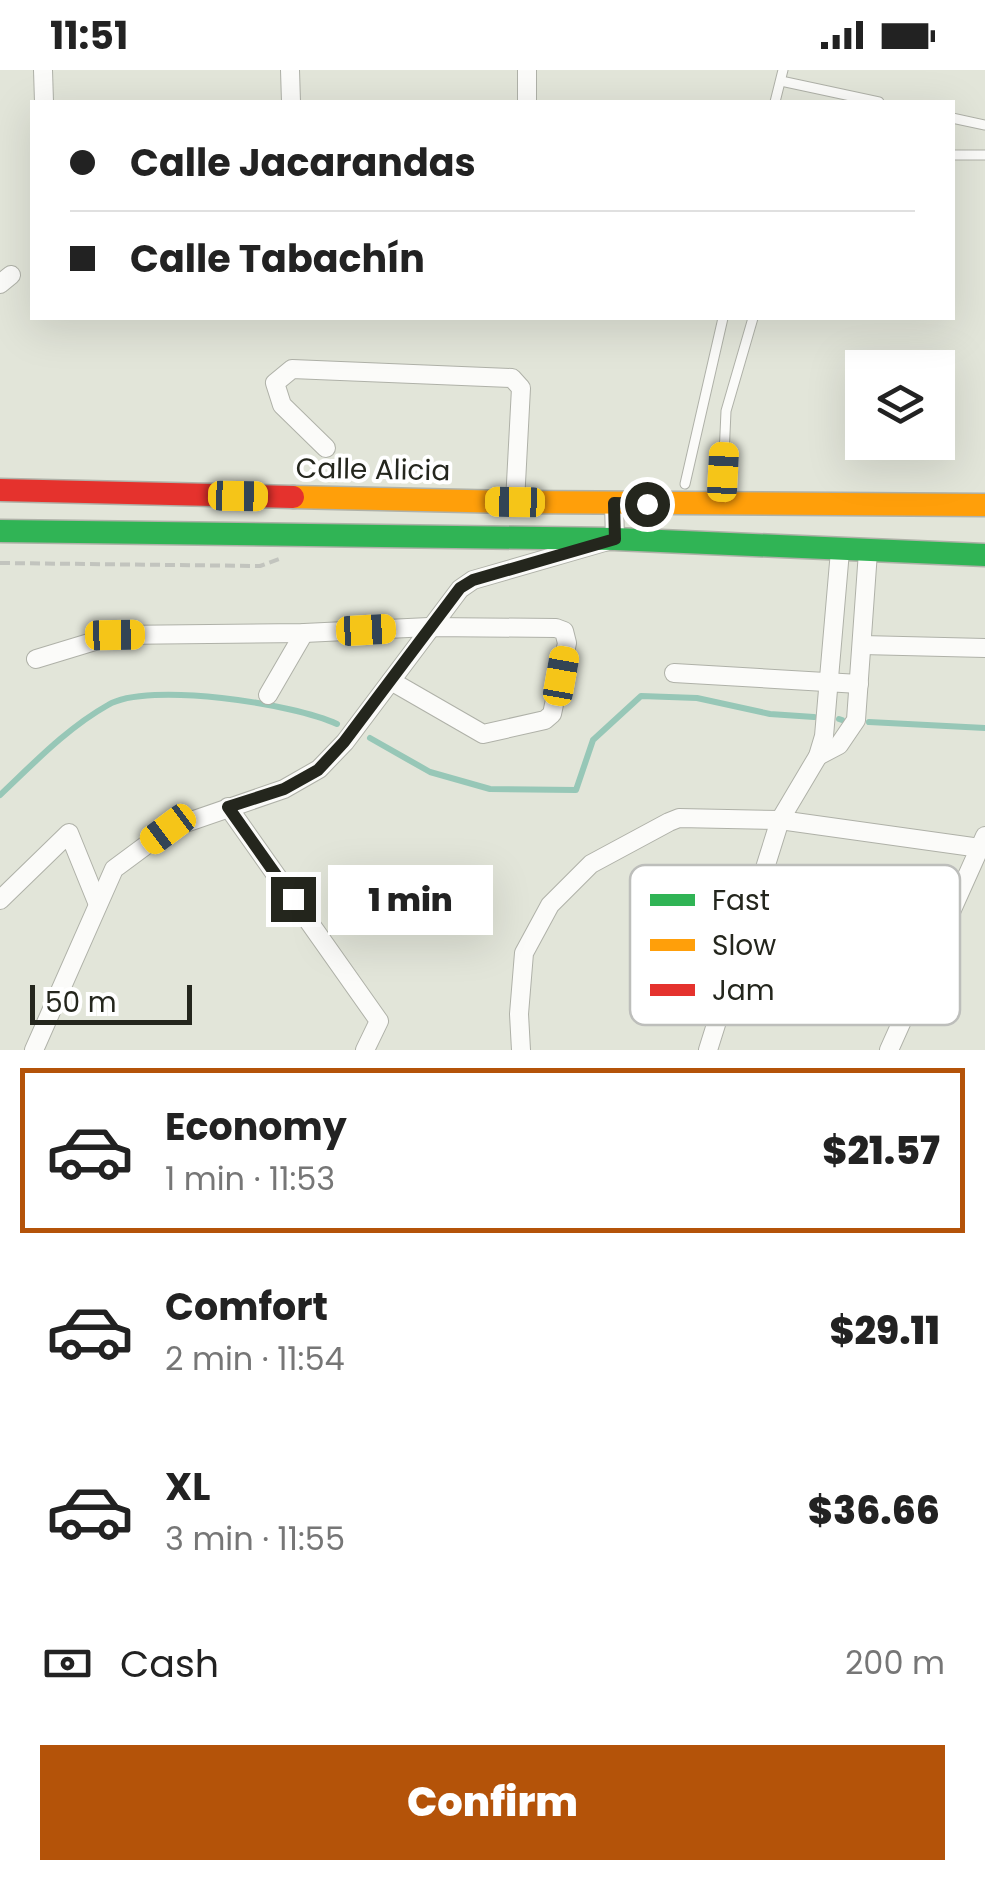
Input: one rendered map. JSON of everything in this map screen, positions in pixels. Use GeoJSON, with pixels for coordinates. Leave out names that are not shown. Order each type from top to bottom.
{"type":"FeatureCollection","features":[{"type":"Feature","properties":{"kind":"street"},"geometry":{"type":"LineString","coordinates":[[43,70],[44,100]]}},
{"type":"Feature","properties":{"kind":"street"},"geometry":{"type":"LineString","coordinates":[[290,70],[290,100]]}},
{"type":"Feature","properties":{"kind":"street"},"geometry":{"type":"LineString","coordinates":[[526,100],[527,70]]}},
{"type":"Feature","properties":{"kind":"street"},"geometry":{"type":"LineString","coordinates":[[326,448],[282,405],[275,383],[292,369],[512,378],[521,388],[515,502]]}},
{"type":"Feature","properties":{"kind":"street","name":"Calle Alicia"},"geometry":{"type":"LineString","coordinates":[[0,490],[614,503],[682,494],[722,503],[985,505]]}},
{"type":"Feature","properties":{"kind":"street"},"geometry":{"type":"LineString","coordinates":[[614,503],[615,539]]}},
{"type":"Feature","properties":{"kind":"street"},"geometry":{"type":"LineString","coordinates":[[0,531],[615,539],[985,555]]}},
{"type":"Feature","properties":{"kind":"street"},"geometry":{"type":"LineString","coordinates":[[34,1050],[114,868],[168,829],[284,789],[318,770],[344,742],[460,588],[473,580],[615,539]]}},
{"type":"Feature","properties":{"kind":"street"},"geometry":{"type":"LineString","coordinates":[[766,865],[780,820],[818,756],[824,736],[840,551]]}},
{"type":"Feature","properties":{"kind":"street"},"geometry":{"type":"LineString","coordinates":[[818,756],[839,745],[856,720],[868,552]]}},
{"type":"Feature","properties":{"kind":"street"},"geometry":{"type":"LineString","coordinates":[[36,659],[115,635],[556,628],[564,631],[567,643],[552,714],[544,720],[483,734],[392,680]]}},
{"type":"Feature","properties":{"kind":"street"},"geometry":{"type":"LineString","coordinates":[[268,695],[304,633]]}},
{"type":"Feature","properties":{"kind":"street"},"geometry":{"type":"LineString","coordinates":[[862,646],[985,648]]}},
{"type":"Feature","properties":{"kind":"street"},"geometry":{"type":"LineString","coordinates":[[674,673],[859,684]]}},
{"type":"Feature","properties":{"kind":"street"},"geometry":{"type":"LineString","coordinates":[[228,807],[379,1020],[365,1050]]}},
{"type":"Feature","properties":{"kind":"street"},"geometry":{"type":"LineString","coordinates":[[521,1050],[519,1014],[524,953],[550,905],[591,864],[679,818],[780,820],[983,842],[960,893]]}},
{"type":"Feature","properties":{"kind":"street"},"geometry":{"type":"LineString","coordinates":[[0,900],[70,833],[97,902]]}},
{"type":"Feature","properties":{"kind":"street"},"geometry":{"type":"LineString","coordinates":[[708,1050],[716,1025]]}},
{"type":"Feature","properties":{"kind":"street"},"geometry":{"type":"LineString","coordinates":[[889,1050],[900,1025]]}},
{"type":"Feature","properties":{"kind":"lane"},"geometry":{"type":"LineString","coordinates":[[782,76],[872,100]]}},
{"type":"Feature","properties":{"kind":"lane"},"geometry":{"type":"LineString","coordinates":[[955,119],[985,125]]}},
{"type":"Feature","properties":{"kind":"lane"},"geometry":{"type":"LineString","coordinates":[[955,155],[985,154]]}},
{"type":"Feature","properties":{"kind":"lane"},"geometry":{"type":"LineString","coordinates":[[682,494],[723,320]]}},
{"type":"Feature","properties":{"kind":"lane"},"geometry":{"type":"LineString","coordinates":[[722,503],[726,411],[752,320]]}},
{"type":"Feature","properties":{"kind":"path"},"geometry":{"type":"LineString","coordinates":[[0,563],[260,566],[283,556],[296,534]]}},
{"type":"Feature","properties":{"kind":"waterway"},"geometry":{"type":"LineString","coordinates":[[370,738],[430,772],[490,789],[576,790],[593,740],[641,696],[697,698],[770,714],[814,717]]}},
{"type":"Feature","properties":{"kind":"waterway"},"geometry":{"type":"LineString","coordinates":[[0,795],[78,724],[108,705],[128,698],[222,698],[289,709],[337,724]]}},
{"type":"Feature","properties":{"kind":"waterway"},"geometry":{"type":"LineString","coordinates":[[869,722],[985,728]]}},
{"type":"Feature","properties":{"kind":"traffic: fast"},"geometry":{"type":"LineString","coordinates":[[0,531],[615,539],[985,555]]}},
{"type":"Feature","properties":{"kind":"traffic: slow"},"geometry":{"type":"LineString","coordinates":[[293,497],[985,505]]}},
{"type":"Feature","properties":{"kind":"traffic: jam"},"geometry":{"type":"LineString","coordinates":[[0,490],[293,497]]}},
{"type":"Feature","properties":{"kind":"route"},"geometry":{"type":"LineString","coordinates":[[293,899],[228,807],[284,789],[318,770],[344,742],[460,588],[473,580],[615,539],[614,503],[647,504]]}}]}
